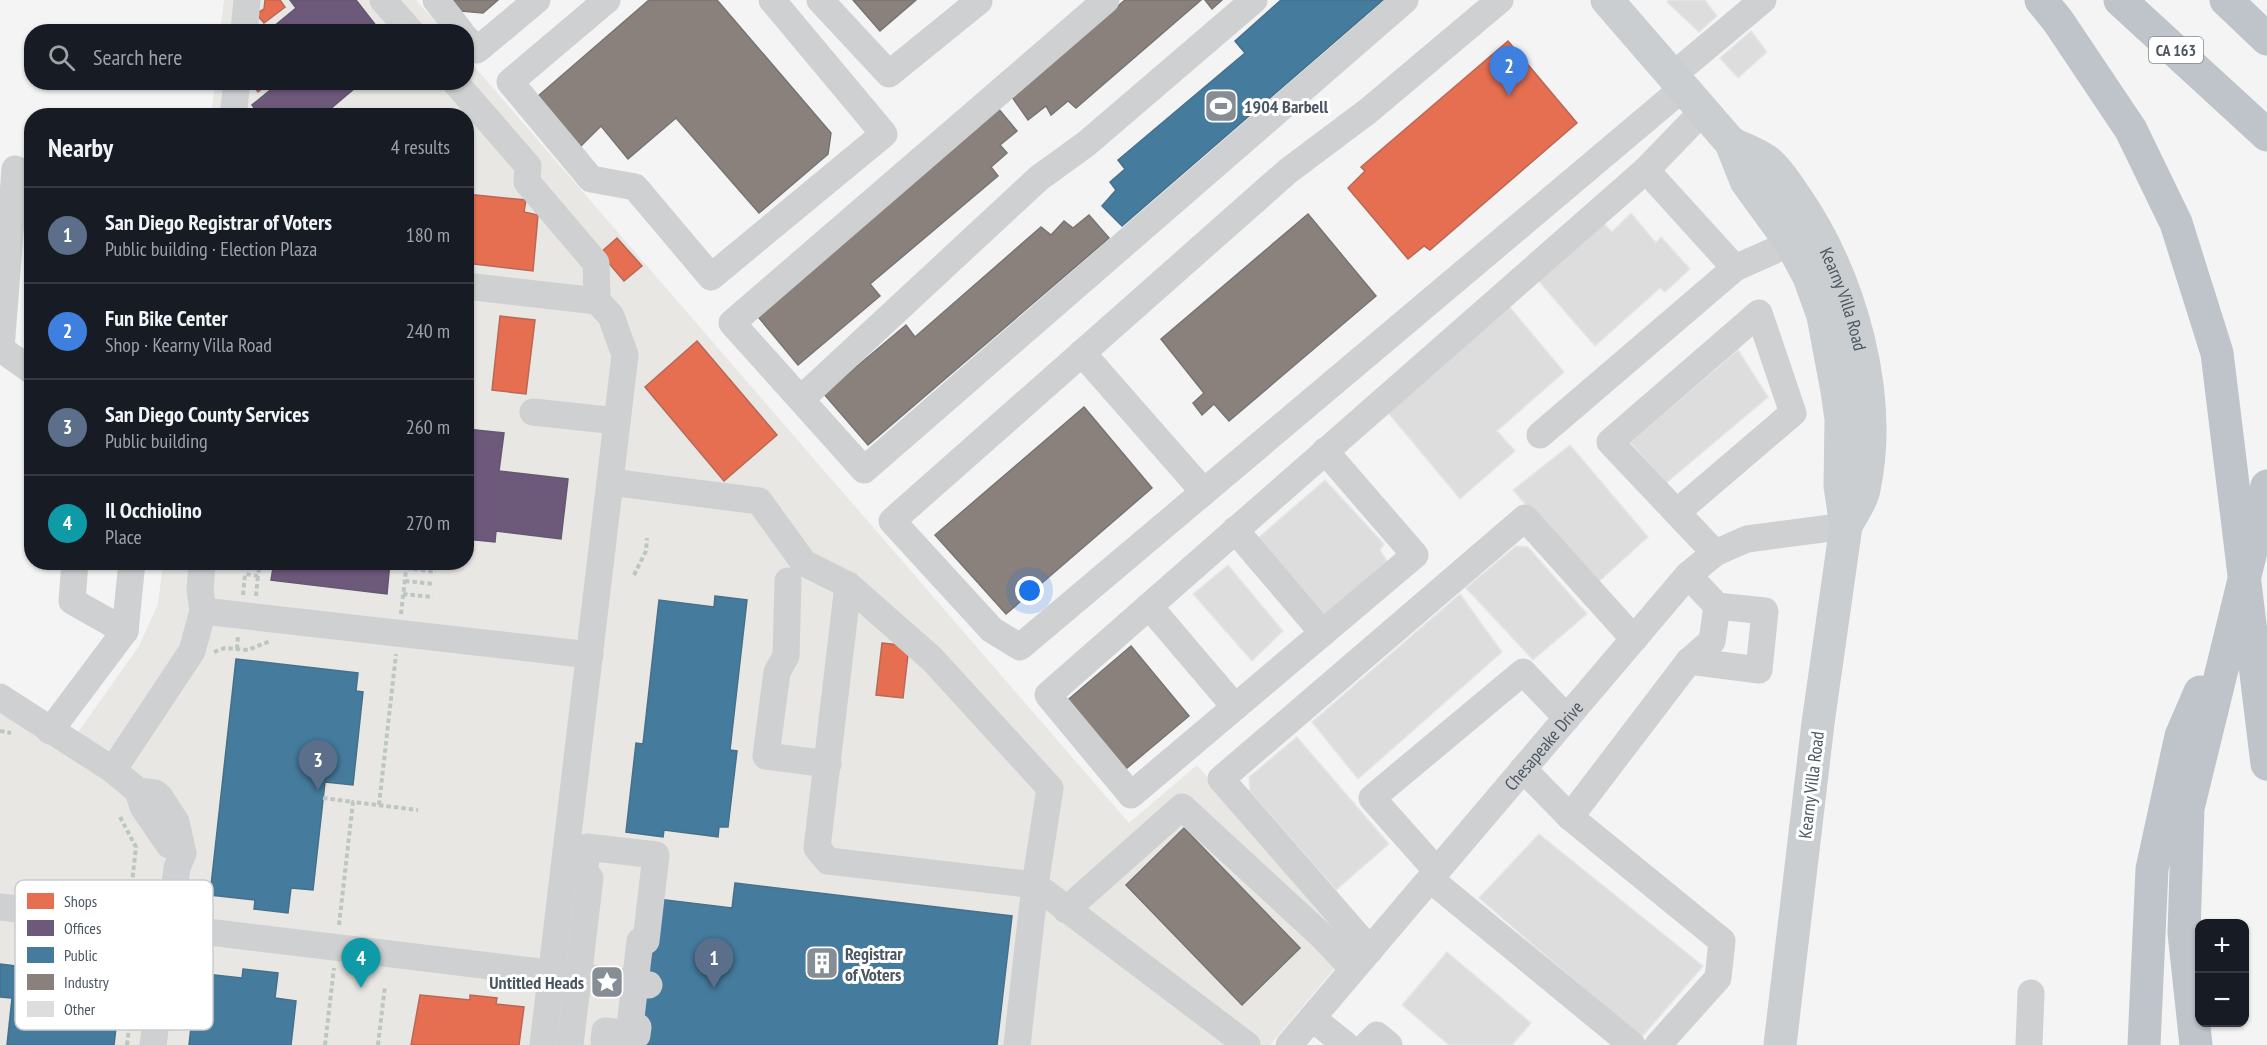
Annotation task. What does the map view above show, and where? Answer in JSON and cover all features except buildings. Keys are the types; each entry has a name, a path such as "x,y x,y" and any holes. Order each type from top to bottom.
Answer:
{"highway":[{"path":"2041,0 2058,21 2131,129 2176,223 2217,353 2266,751"},
{"name":"CA 163","path":"2120,0 2267,135"},
{"path":"2226,0 2267,39"},
{"path":"2196,1045 2184,933 2188,808 2233,616 2267,486"},
{"path":"2144,1045 2152,869 2181,735 2233,616"}],"main road":[{"name":"Kearny Villa Road","path":"1607,0 1731,143 1746,181 1791,243 1809,277 1823,316 1841,419 1840,486 1846,526 1818,723 1780,1045"},
{"name":"Kearny Villa Road","path":"1731,143 1768,161 1820,233 1842,281 1858,335 1869,415 1869,448 1864,491 1846,526"}],"street":[{"path":"245,24 247,0"},
{"path":"383,0 404,24"},
{"path":"436,0 455,24"},
{"path":"474,47 477,50 537,0"},
{"path":"607,0 510,82 591,179 635,187 711,277 884,134 772,0"},
{"path":"820,0 889,74 979,1"},
{"path":"1106,0 732,323 864,470 1405,0"},
{"path":"801,399 1039,178 1086,144 1254,0"},
{"path":"1500,0 1368,111 1288,171 892,521 992,630 1020,646 1686,92 1763,0"},
{"path":"235,108 236,90"},
{"path":"462,90 528,166 527,182 596,263 597,302"},
{"path":"1325,451 1415,555 1131,795 1048,695 1235,530 1325,451 1646,170 1686,92"},
{"path":"1646,170 1735,268"},
{"path":"16,171 2,349 24,365"},
{"path":"1540,435 1735,268 1791,243"},
{"path":"474,287 597,302 611,316 625,355 590,655 565,976 570,1045"},
{"path":"1677,512 1793,413 1759,313 1610,442 1715,553"},
{"path":"1082,353 1204,492"},
{"path":"533,412 617,421"},
{"path":"610,482 759,501 804,563 849,585 932,660 1050,788 1035,885 1017,1045"},
{"path":"1361,960 1221,779 1525,518 1634,639"},
{"name":"Chesapeake Drive","path":"1289,1045 1689,575 1715,553 1747,539 1846,526"},
{"path":"1235,530 1323,633"},
{"path":"74,570 72,601 125,631"},
{"path":"50,731 125,631 131,570"},
{"path":"113,770 192,651 203,611 200,590 201,570"},
{"path":"1689,575 1717,606 1765,611 1759,670 1689,661"},
{"path":"788,581 786,656 777,672 766,756 828,764"},
{"path":"849,585 817,848 828,861 1035,885 1247,1045"},
{"path":"1149,606 1235,707"},
{"path":"1570,817 1689,661 1712,640 1717,606"},
{"path":"203,611 393,648 590,655"},
{"path":"1567,718 1523,672 1372,798 1433,875 1632,1045"},
{"path":"0,697 113,770 138,791 143,807 163,832 177,868 176,880"},
{"path":"1523,770 1570,817 1722,941 1718,978 1659,1045"},
{"path":"1066,910 1182,807 1321,935 1361,960"},
{"path":"543,1045 565,976 590,878 584,877 587,847 656,855 646,941 640,940 642,984 630,1026 638,1028 637,1035 605,1031 604,1040 620,1042 620,1045"},
{"path":"0,907 15,909"},
{"path":"213,933 642,984"},
{"path":"2029,1045 2031,993"},
{"path":"1312,1018 1346,1045"},
{"path":"153,1045 155,1030"},
{"path":"1367,1045 1377,1035 1389,1045"}],"path":[{"path":"634,574 646,551 647,538"},
{"path":"379,805 393,648 406,570"},
{"path":"421,570 436,572"},
{"path":"405,580 435,584"},
{"path":"403,594 434,597"},
{"path":"210,655 217,649 248,650 273,640"},
{"path":"0,731 14,733"},
{"path":"322,798 417,810"},
{"path":"325,1045 353,802"},
{"path":"120,817 136,847 135,880"},
{"path":"378,1045 385,986"},
{"path":"127,1045 128,1030"}],"shaded area":[{"path":"224,0 416,0 438,24 221,24"},
{"path":"474,66 1129,823 1197,765 1352,948 1270,1045 0,1045 0,689 74,738 139,646 158,604 162,570 474,570 474,108 212,108 214,90 474,90"}],"place":[{"name":"Fun Bike Center","path":"1509,96"},
{"name":"1904 Barbell","path":"1221,106"},
{"name":"San Diego County Services","path":"318,790"},
{"name":"Registrar of Voters","path":"822,963"},
{"name":"Untitled Heads","path":"607,982"},
{"name":"Il Occhiolino","path":"361,988"},
{"name":"San Diego Registrar of Voters","path":"714,988"}]}
